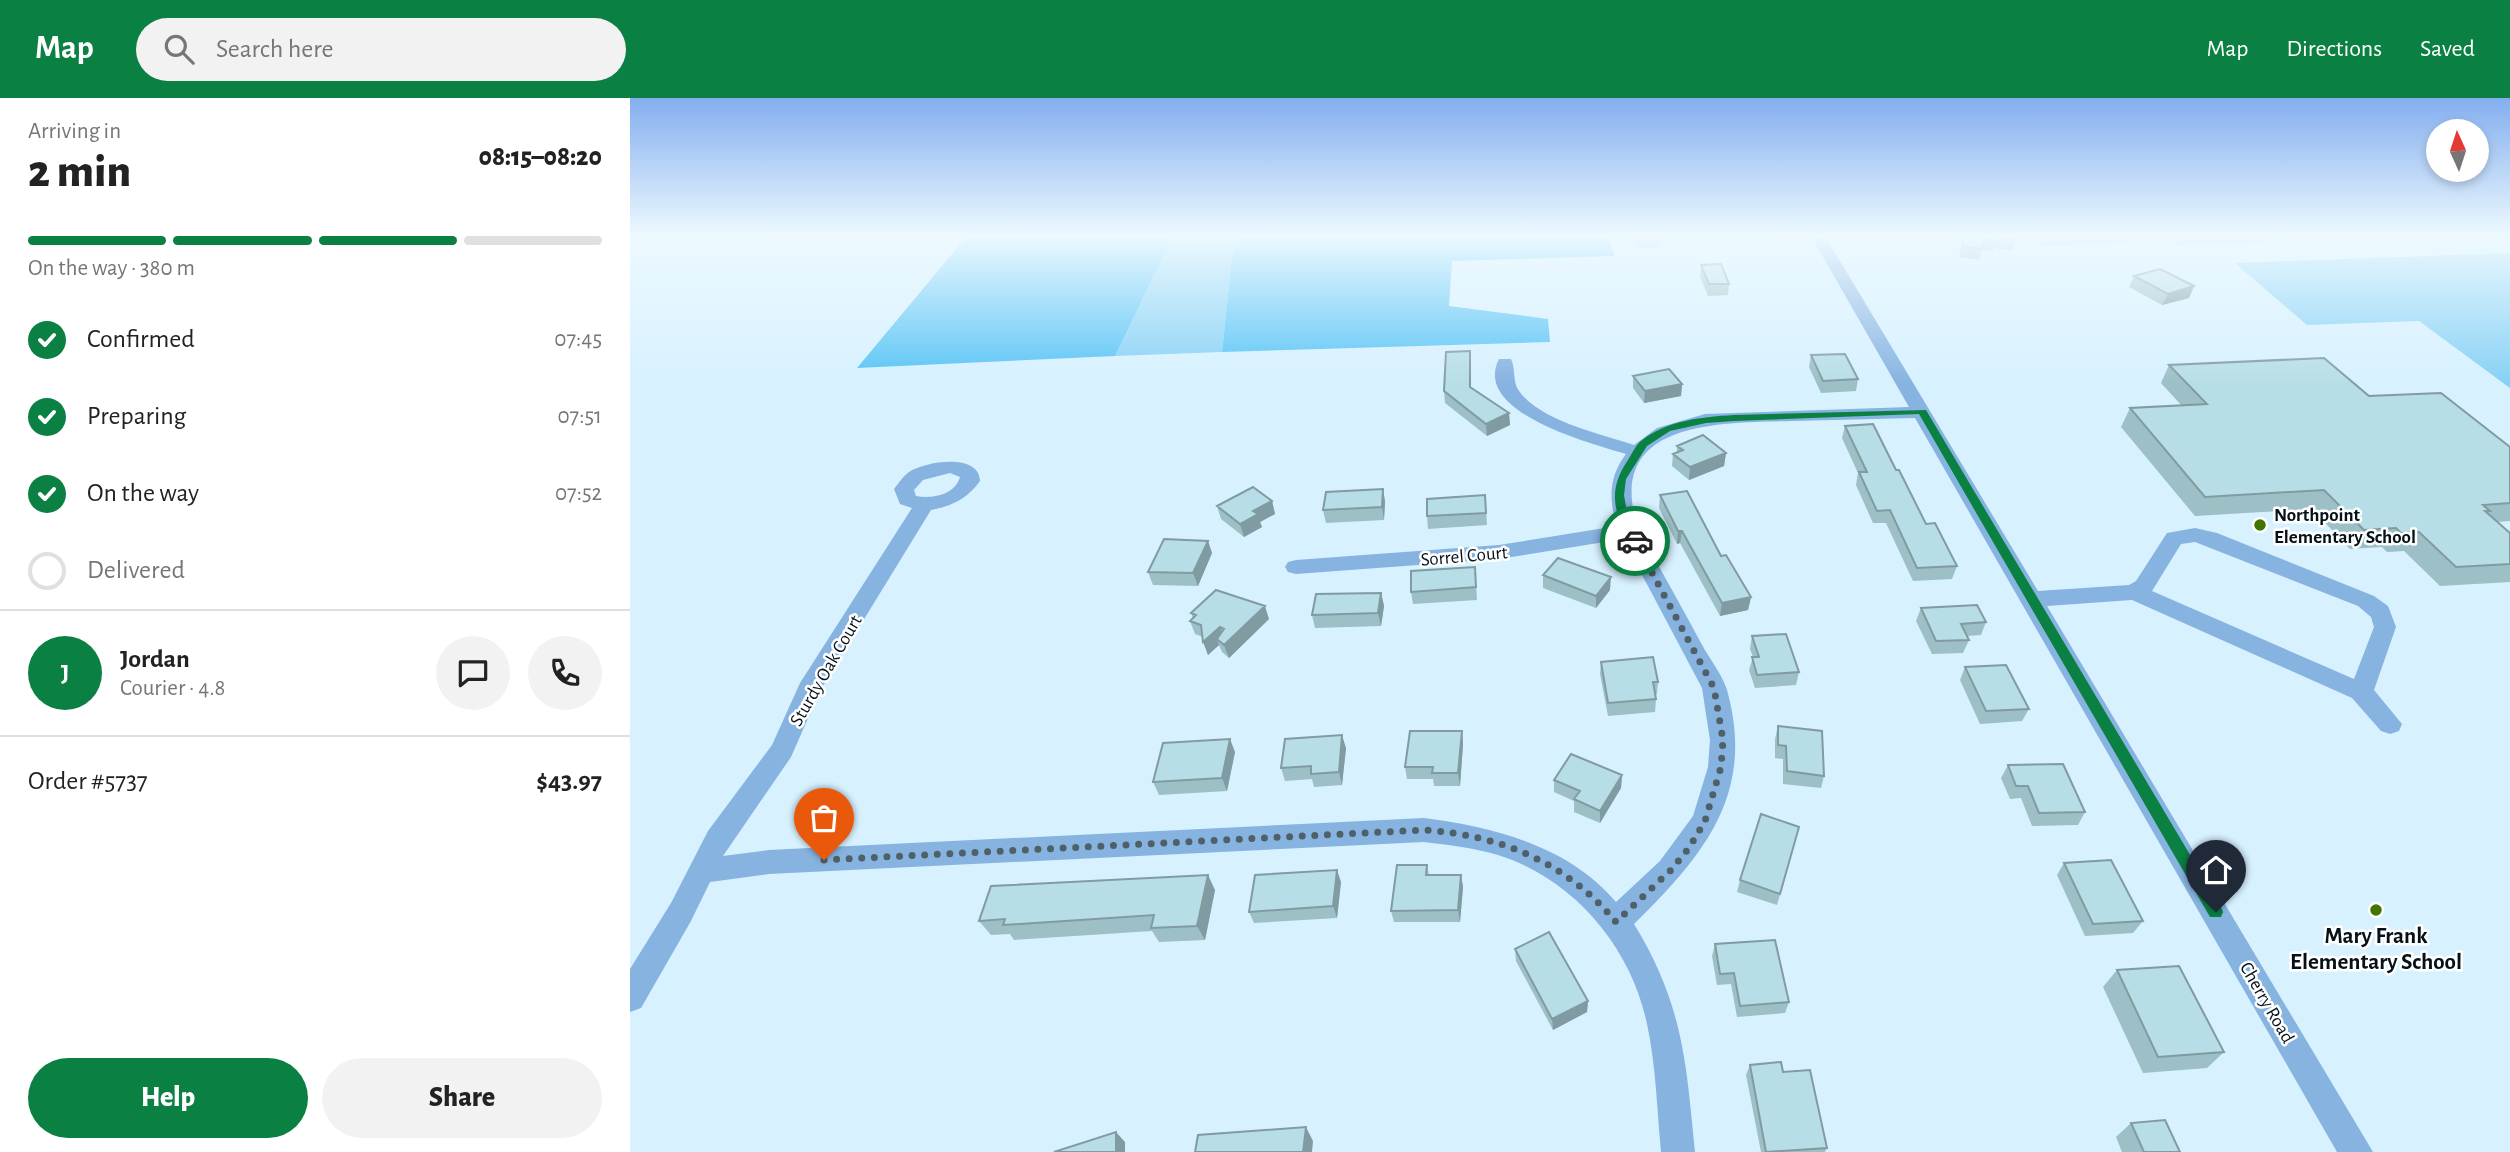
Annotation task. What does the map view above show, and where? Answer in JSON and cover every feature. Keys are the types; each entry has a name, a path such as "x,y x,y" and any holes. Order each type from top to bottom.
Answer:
{"street":[{"name":"Cherry Road","path":"1847,285 2356,1152"},
{"path":"1505,363 1510,391 1526,408 1560,424 1637,452"},
{"path":"1616,922 1671,870 1705,821 1721,767 1723,740 1714,688 1629,531 1619,495 1621,479 1637,452 1643,444 1666,429 1706,420 1922,412"},
{"name":"Sturdy Oak Court","path":"630,997 704,871 718,839 782,750 809,689 924,504"},
{"name":"Sorrel Court","path":"1296,567 1499,552 1629,531"},
{"path":"2032,599 2134,592 2144,586 2174,538 2195,535 2210,538 2367,601 2384,617 2385,627 2361,692"},
{"path":"2134,592 2361,692 2390,724"},
{"path":"704,871 769,863 1433,831 1480,836 1545,861 1586,890 1616,922 1638,956 1659,1005 1664,1029 1678,1152"}],"shaded area":[{"path":"926,285 1149,285 1115,356 857,368"},
{"path":"1149,285 1229,285 1222,352 1115,356"},
{"path":"1229,285 1450,285 1449,306 1548,319 1550,342 1222,352"},
{"path":"2261,285 2510,285 2510,388 2419,321 2307,325"}],"building":[{"path":"2151,285 2194,286 2168,294"},
{"path":"1470,351 1470,387 1509,413 1486,424 1444,391 1446,352"},
{"path":"1845,354 1858,379 1823,381 1811,355"},
{"name":"Northpoint Elementary School","path":"2324,358 2369,396 2441,393 2510,447 2510,503 2483,505 2490,511 2485,511 2510,533 2510,564 2456,567 2419,532 2401,533 2396,528 2364,530 2324,490 2205,497 2130,408 2207,404 2169,365"},
{"path":"1669,369 1682,384 1645,391 1633,376"},
{"path":"1873,424 1926,524 1935,523 1957,566 1917,568 1890,510 1877,511 1859,472 1867,472 1845,426"},
{"path":"1703,435 1726,453 1690,467 1673,454 1683,450 1677,446"},
{"path":"1253,487 1272,501 1253,511 1258,514 1240,524 1217,506"},
{"path":"1383,489 1382,507 1323,510 1326,492"},
{"path":"1687,491 1721,556 1726,555 1751,597 1722,603 1682,531 1678,531 1660,495"},
{"path":"1485,495 1486,513 1427,516 1427,499"},
{"path":"1164,539 1208,541 1193,573 1148,572"},
{"path":"1558,558 1611,577 1596,596 1543,575"},
{"path":"1475,567 1476,587 1411,592 1411,571"},
{"path":"1216,590 1265,606 1224,645 1217,639 1224,629 1220,627 1203,642 1201,625 1190,621 1196,615 1191,613"},
{"path":"1381,593 1378,613 1312,615 1316,594"},
{"path":"1977,605 1986,622 1961,624 1969,640 1936,641 1921,608"},
{"path":"1786,634 1799,672 1757,675 1752,657 1759,657 1752,636"},
{"path":"1653,657 1658,682 1653,682 1656,699 1608,703 1601,662"},
{"path":"2006,665 2029,709 1986,711 1965,667"},
{"path":"1778,726 1822,731 1824,776 1787,771 1786,746 1778,745"},
{"path":"1410,731 1462,731 1458,773 1432,773 1433,767 1405,767"},
{"path":"1342,735 1339,772 1311,774 1311,766 1281,768 1285,739"},
{"path":"1230,739 1222,778 1153,782 1163,743"},
{"path":"1571,754 1622,775 1600,811 1574,799 1580,791 1554,780"},
{"path":"2063,764 2085,812 2039,813 2028,786 2016,786 2008,765"},
{"path":"1761,814 1799,827 1780,894 1740,880"},
{"path":"2111,860 2143,921 2093,924 2064,863"},
{"path":"1397,865 1427,865 1426,875 1461,875 1458,910 1391,911"},
{"path":"1337,870 1333,906 1249,912 1255,875"},
{"path":"1208,875 1197,926 1151,928 1154,915 1003,925 1005,919 979,921 991,886"},
{"path":"1549,932 1588,1001 1552,1019 1515,949"},
{"path":"1775,940 1789,1002 1740,1006 1734,973 1720,974 1715,944"},
{"path":"2179,966 2224,1052 2158,1057 2117,970"},
{"path":"1781,1062 1783,1072 1810,1070 1827,1148 1766,1152 1750,1065"},
{"path":"2165,1120 2180,1152 2144,1152 2131,1123"},
{"path":"1306,1127 1303,1152 1195,1152 1198,1135"},
{"path":"1116,1132 1116,1152 1054,1152"}],"way so far":[{"path":"824,860 1424,830 1452,832 1480,836 1545,861 1586,890 1616,922 1671,870 1689,848 1705,821 1721,767 1723,740 1714,688 1635,541"}],"place":[{"name":"Northpoint Elementary School","path":"2260,525"},
{"name":"Mary Frank Elementary School","path":"2376,910"}],"route":[{"path":"1635,541 1622,512 1619,495 1621,479 1643,444 1666,429 1706,420 1734,418 1922,412 2216,912"}]}
